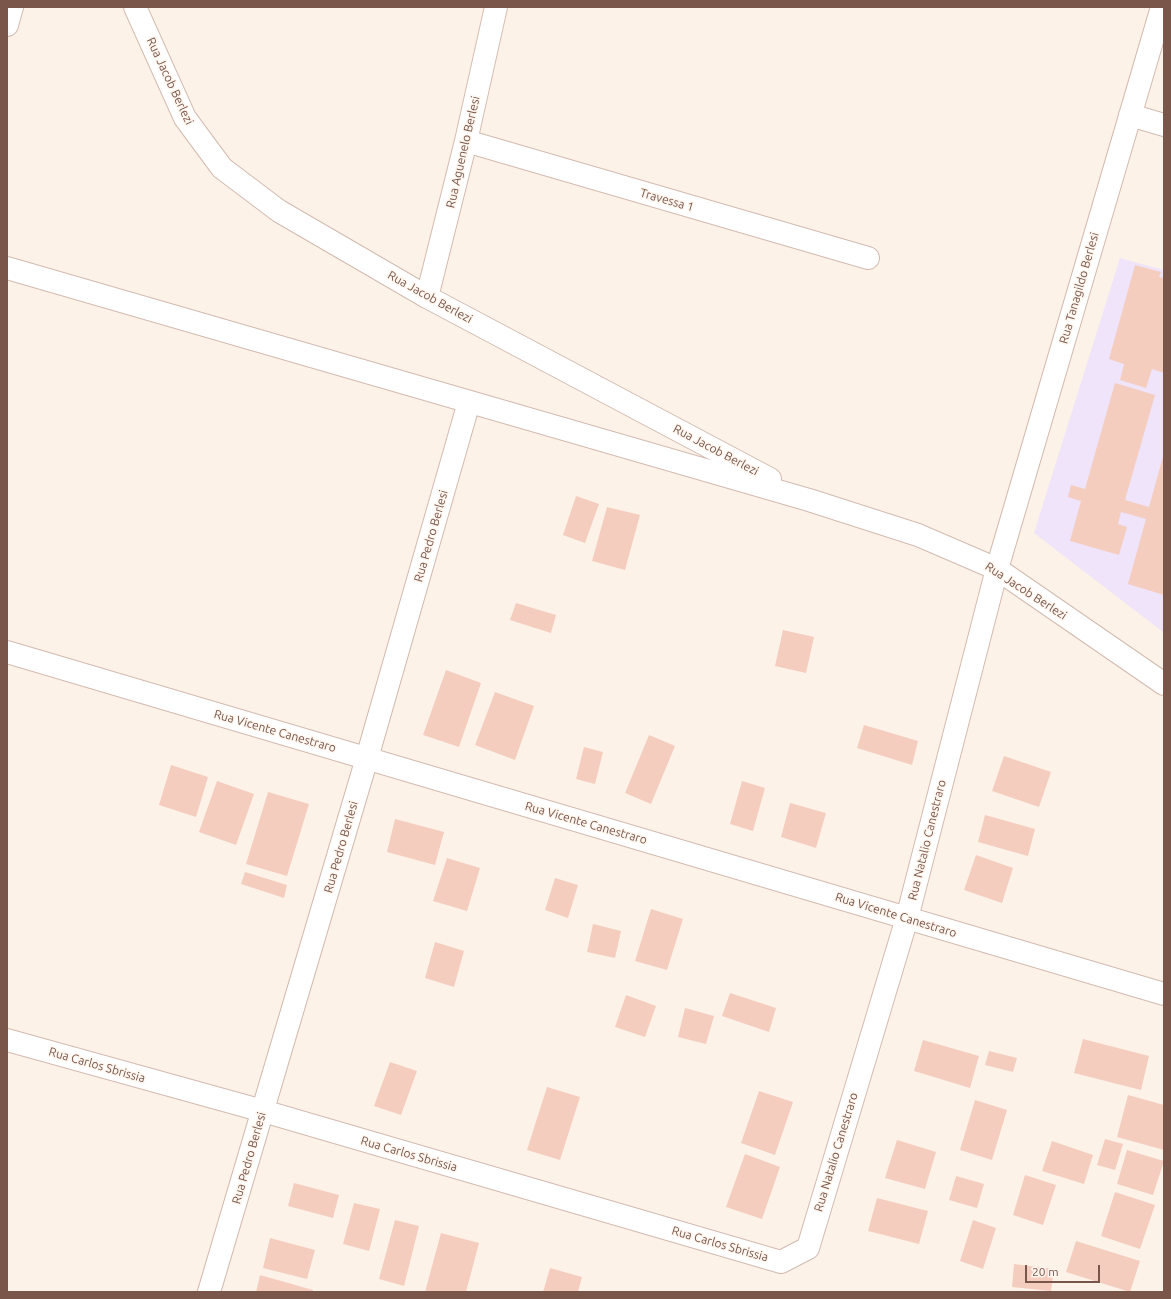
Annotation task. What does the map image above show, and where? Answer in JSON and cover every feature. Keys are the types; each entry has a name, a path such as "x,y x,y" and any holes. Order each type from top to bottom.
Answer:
{"street":[{"path":"7,25 12,7"},
{"name":"Rua Jacob Berlezi","path":"136,7 185,118 222,168 279,211 427,297 808,500"},
{"name":"Rua Aguenelo Berlesi","path":"427,297 466,142 496,7"},
{"name":"Rua Tanagildo Berlesi","path":"997,569 1162,7"},
{"path":"1130,115 1164,125"},
{"name":"Travessa 1","path":"466,142 868,258"},
{"name":"Rua Jacob Berlezi","path":"7,268 808,500 918,535 997,569 1164,684"},
{"name":"Rua Pedro Berlesi","path":"209,1292 367,758 469,402"},
{"name":"Rua Natalio Canestraro","path":"808,1248 907,918 997,569"},
{"name":"Rua Vicente Canestraro","path":"7,652 1164,994"},
{"name":"Rua Carlos Sbrissia","path":"7,1040 263,1111 781,1262 808,1248"}],"shaded area":[{"path":"1120,258 1164,270 1163,632 1034,533"}],"building":[{"path":"1135,265 1161,272 1159,277 1164,278 1164,373 1152,369 1146,388 1120,380 1124,364 1109,359"},
{"path":"1115,383 1155,395 1125,500 1149,507 1164,453 1164,595 1128,584 1146,519 1121,512 1118,524 1127,527 1119,555 1070,541 1081,501 1068,497 1071,485 1085,489"},
{"path":"576,496 599,504 585,543 563,535"},
{"path":"607,507 640,515 625,570 592,561"},
{"path":"516,603 556,615 551,633 510,620"},
{"path":"783,630 814,637 806,673 775,666"},
{"path":"446,670 481,683 459,747 423,735"},
{"path":"495,692 534,706 515,760 475,745"},
{"path":"864,725 918,741 912,765 857,748"},
{"path":"649,735 675,746 651,804 625,793"},
{"path":"584,747 603,752 595,784 576,779"},
{"path":"1004,756 1051,772 1039,807 992,791"},
{"path":"171,765 208,777 196,817 159,805"},
{"path":"217,781 254,794 236,845 199,832"},
{"path":"742,781 765,788 753,831 730,824"},
{"path":"268,792 309,804 287,876 246,864"},
{"path":"790,803 826,813 816,848 781,837"},
{"path":"985,815 1035,829 1028,856 978,842"},
{"path":"395,819 444,832 435,865 387,852"},
{"path":"976,855 1013,868 1002,903 964,890"},
{"path":"447,858 480,868 467,911 433,901"},
{"path":"245,872 287,885 284,898 241,884"},
{"path":"555,878 578,885 568,918 545,910"},
{"path":"651,909 683,919 667,970 635,961"},
{"path":"593,924 621,931 615,958 587,952"},
{"path":"435,942 464,951 454,987 425,978"},
{"path":"730,993 776,1008 769,1032 722,1016"},
{"path":"626,995 656,1006 645,1037 615,1027"},
{"path":"685,1008 714,1016 706,1044 678,1037"},
{"path":"1083,1039 1149,1056 1141,1090 1074,1073"},
{"path":"923,1040 979,1056 970,1088 914,1071"},
{"path":"989,1051 1017,1058 1013,1072 985,1065"},
{"path":"390,1062 417,1071 401,1115 374,1106"},
{"path":"547,1087 580,1097 560,1160 527,1150"},
{"path":"759,1091 793,1102 775,1155 741,1143"},
{"path":"1128,1095 1164,1105 1164,1150 1117,1137"},
{"path":"975,1100 1007,1110 992,1160 960,1150"},
{"path":"1105,1139 1123,1144 1115,1170 1097,1165"},
{"path":"897,1140 936,1152 925,1189 885,1178"},
{"path":"1052,1141 1093,1155 1084,1184 1042,1171"},
{"path":"1127,1150 1164,1161 1153,1195 1117,1184"},
{"path":"745,1154 780,1167 762,1219 726,1207"},
{"path":"1025,1175 1056,1185 1043,1225 1013,1215"},
{"path":"956,1176 984,1184 977,1208 949,1200"},
{"path":"294,1183 339,1195 333,1218 288,1206"},
{"path":"1115,1192 1155,1205 1140,1249 1101,1236"},
{"path":"877,1198 928,1211 919,1244 868,1231"},
{"path":"354,1203 380,1209 369,1251 343,1244"},
{"path":"395,1220 419,1226 404,1286 379,1279"},
{"path":"973,1220 996,1228 983,1269 960,1261"},
{"path":"441,1233 479,1243 466,1292 425,1292"},
{"path":"270,1238 315,1250 307,1279 263,1268"},
{"path":"1076,1241 1140,1261 1130,1292 1066,1272"},
{"path":"1014,1264 1054,1269 1051,1291 1012,1287"},
{"path":"550,1268 582,1277 578,1292 543,1292"},
{"path":"260,1275 313,1290 313,1292 256,1292"}]}
